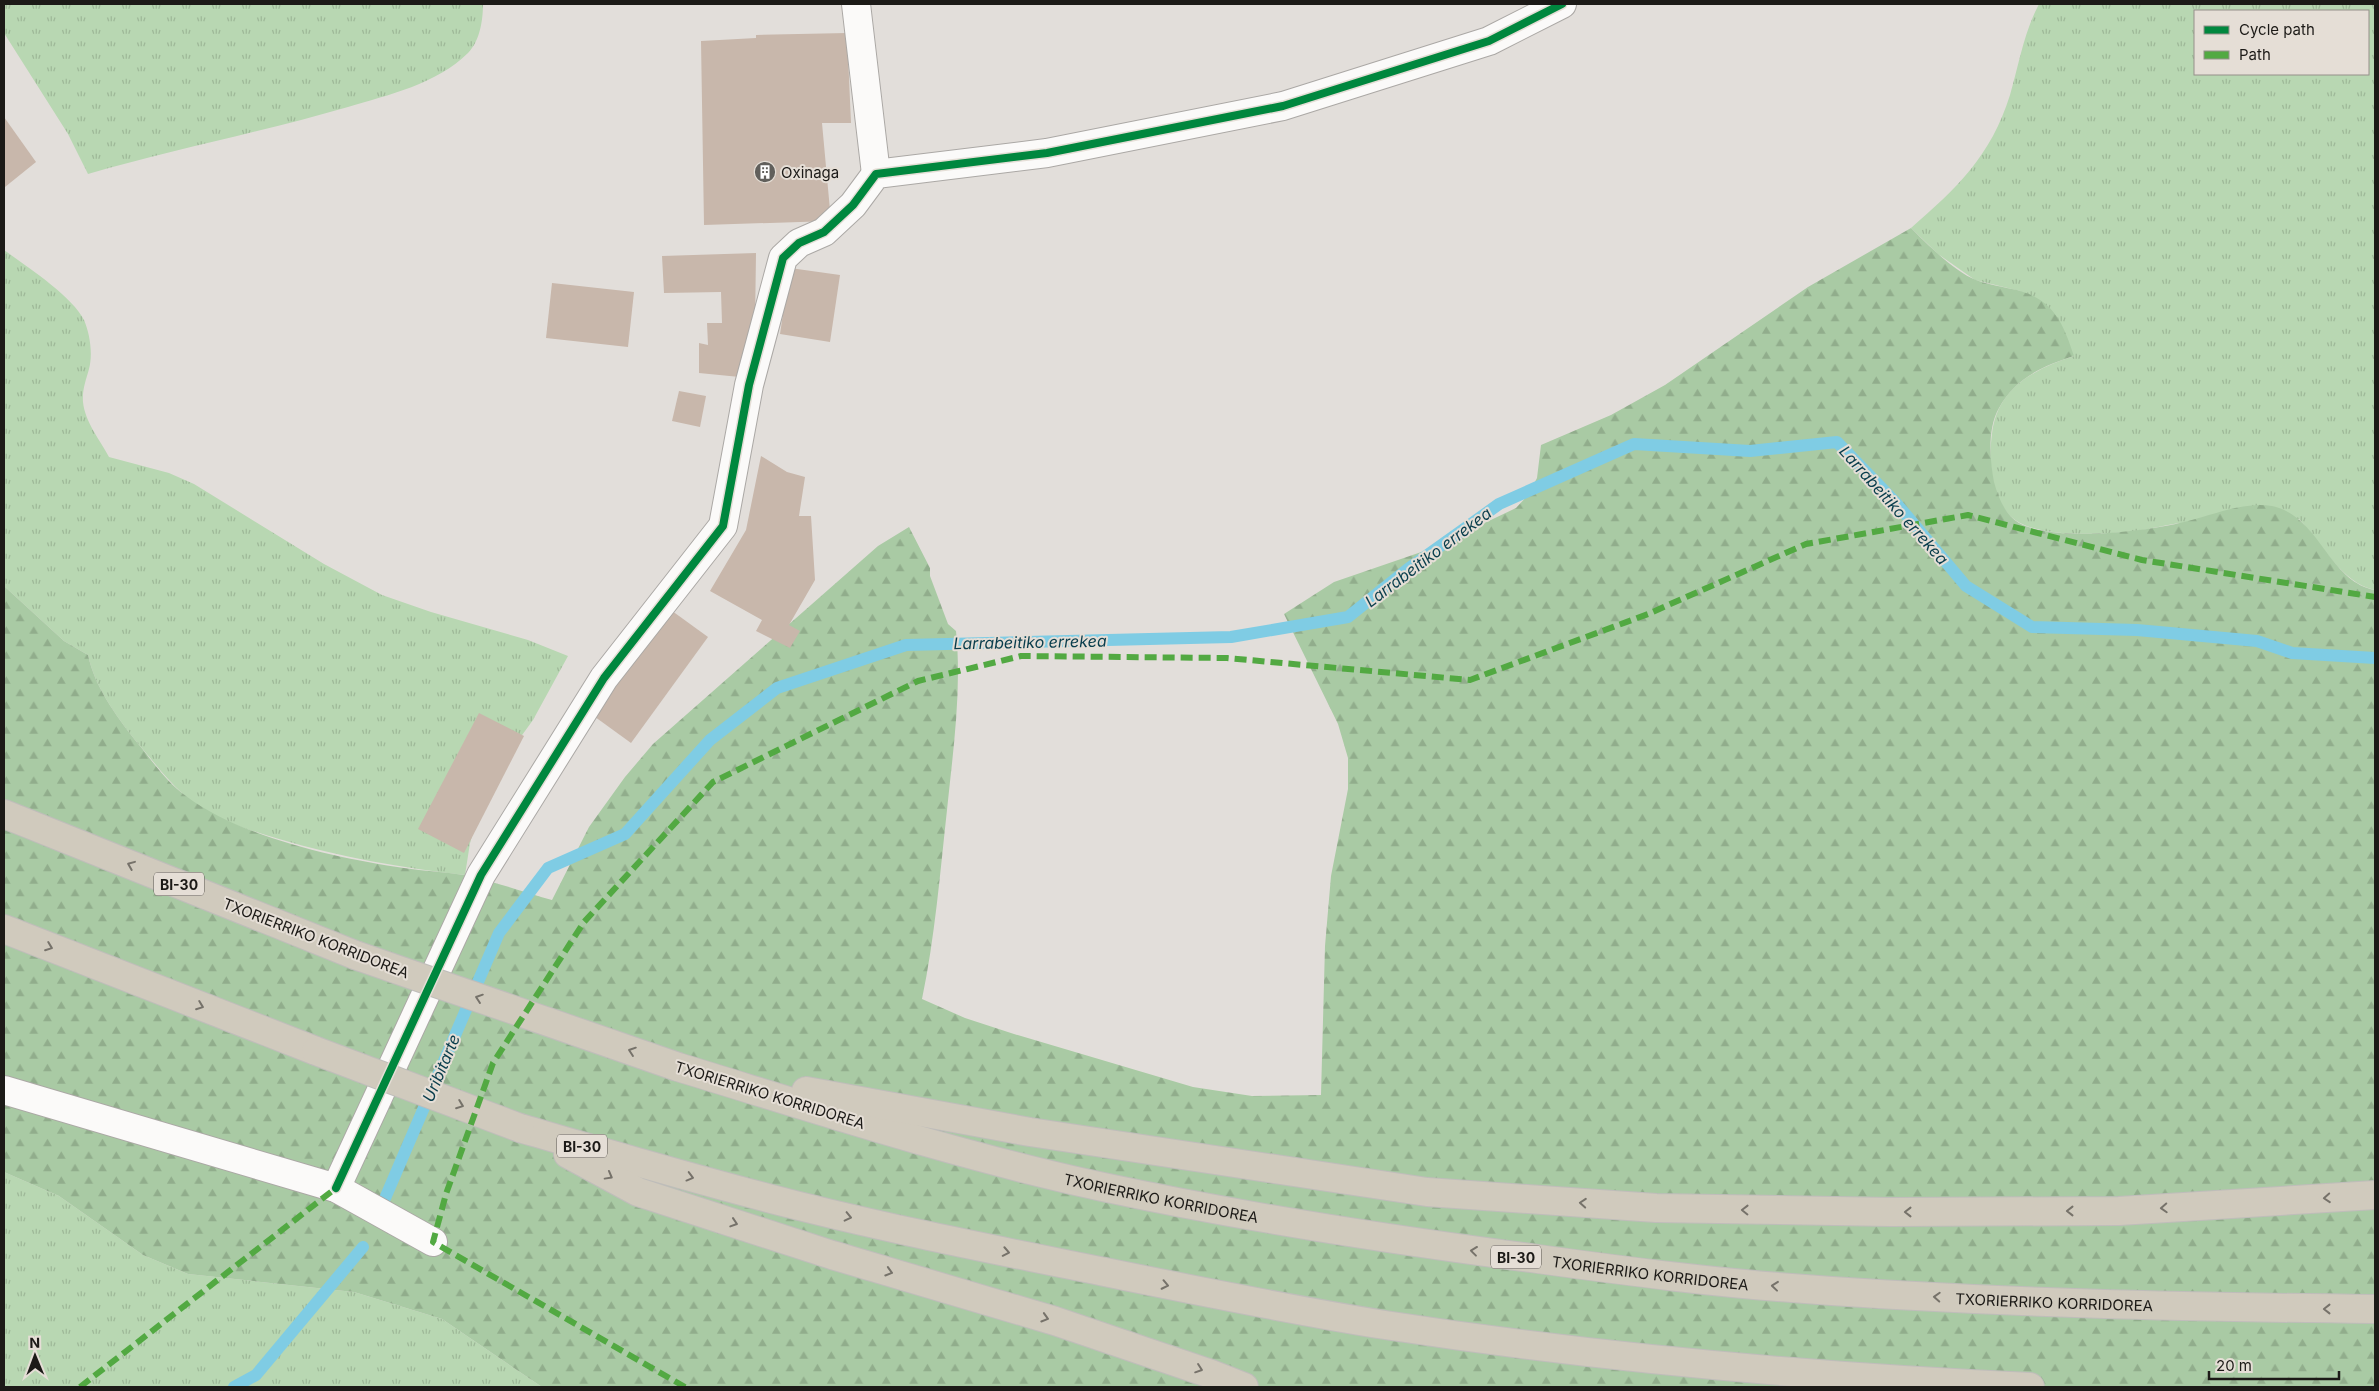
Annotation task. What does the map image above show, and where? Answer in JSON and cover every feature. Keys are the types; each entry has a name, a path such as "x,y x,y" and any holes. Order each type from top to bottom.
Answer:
{"highway":[{"name":"TXORIERRIKO KORRIDOREA","path":"4,814 355,955 678,1067 931,1145 1098,1186 1205,1208 1404,1242 1599,1267 1800,1289 2022,1302 2193,1308 2375,1309"},
{"name":"BI-30","path":"4,929 316,1051 520,1128 798,1206 990,1249 1186,1289 1385,1324 1584,1351 1739,1368 1885,1380 2030,1387"},
{"path":"678,1067 1030,1132 1427,1192 1656,1208 1891,1212 2119,1211 2375,1195"},
{"path":"520,1128 638,1192 832,1255 1055,1321 1244,1387"}],"street":[{"path":"336,1188 481,875 604,678 723,526 749,385 783,258 799,243 824,232 853,205 876,174 856,4"},
{"path":"876,174 1047,153 1283,106 1489,41 1562,4"},
{"path":"4,1090 336,1188 433,1242"}],"green space":[{"path":"4,4 483,4 480,30 472,48 456,64 427,81 395,93 316,116 88,174 68,134 4,33"},
{"path":"2039,4 2375,4 2375,590 2363,586 2342,571 2299,519 2211,520 2137,531 2077,534 2032,528 2010,516 2003,507 1997,496 1991,471 1992,434 1995,418 2001,404 2020,383 2032,374 2074,356 2020,291 1975,280 1938,254 1911,228 1958,184 1971,169 1993,136 2010,95 2026,37"},
{"path":"1911,228 1959,271 1976,280 2030,294 2040,300 2055,314 2070,344 2074,356 2051,364 2031,374 2013,389 1995,416 1990,445 1994,482 2003,505 2014,520 2035,529 2054,532 2076,534 2124,532 2167,526 2239,507 2272,506 2288,512 2302,522 2346,574 2359,584 2375,590 2375,1387 542,1387 442,1319 354,1292 188,1274 143,1255 59,1196 4,1172 4,586 64,641 88,655 95,678 101,689 113,710 135,740 172,784 186,796 208,810 260,834 320,852 378,864 464,875 552,900 589,827 625,777 653,744 878,546 909,527 930,568 930,576 948,624 956,631 958,653 956,720 952,765 934,929 922,999 965,1018 1014,1034 1193,1087 1252,1096 1321,1095 1325,946 1331,876 1348,789 1348,758 1338,724 1284,614 1334,582 1430,549 1516,508 1528,495 1537,478 1541,445 1611,415 1665,385 1808,287"},
{"path":"4,250 70,301 84,320 91,351 83,393 84,409 90,424 109,457 169,473 194,484 324,564 382,595 431,612 528,640 568,656 533,720 499,767 483,798 470,843 465,875 418,869 325,851 253,831 228,822 204,810 170,781 135,740 113,710 101,689 95,678 88,655 64,641 4,586"},
{"path":"4,1172 59,1196 143,1255 188,1274 354,1292 442,1319 542,1387 4,1387"}],"building":[{"name":"Oxinaga","path":"847,33 851,123 822,123 831,221 704,225 701,41 756,38 756,35"},
{"path":"4,117 36,162 5,187 4,185"},
{"path":"756,253 755,324 750,378 699,373 699,343 708,345 707,323 722,323 721,292 664,293 662,256"},
{"path":"790,268 840,275 830,342 780,334"},
{"path":"552,283 634,292 628,347 546,338"},
{"path":"679,391 706,396 700,427 672,421"},
{"path":"761,456 787,472 805,477 799,516 811,516 815,580 789,625 800,631 790,648 756,631 762,620 710,591 746,530"},
{"path":"668,608 708,637 631,743 591,714"},
{"path":"479,713 524,736 464,853 418,829"}],"waterway":[{"name":"Larrabeitiko errekea","path":"383,1203 499,933 548,868 625,834 710,740 777,688 906,645 1231,637 1348,617 1408,569 1499,504 1634,444 1750,451 1837,442 1896,503 1966,586 2032,627 2137,630 2257,641 2292,653 2375,658"},
{"name":"Uribitarte","path":"234,1387 256,1375 363,1247"}],"marked path":[{"path":"685,1387 433,1242 446,1194 493,1063 584,922 713,782 918,681 1021,656 1227,658 1470,680 1648,614 1806,544 1968,515 2142,560 2375,597"},
{"path":"80,1387 336,1188"}],"cycle path":[{"path":"336,1188 481,875 604,678 723,526 749,385 783,258 799,243 824,232 853,205 876,174 1047,153 1283,106 1489,41 1562,4"}],"place":[{"name":"Oxinaga","path":"765,172"}]}
